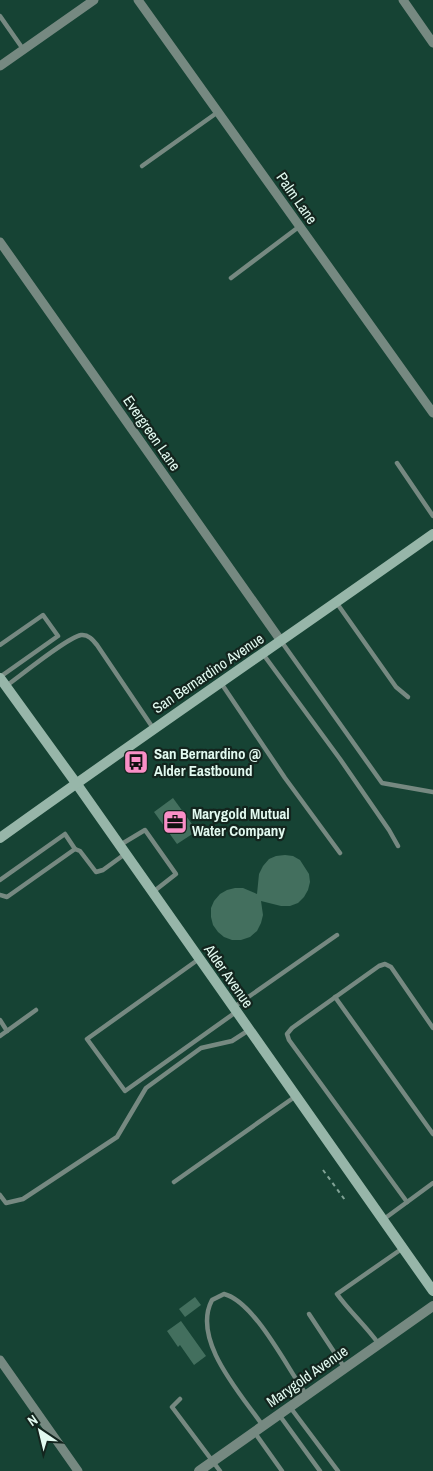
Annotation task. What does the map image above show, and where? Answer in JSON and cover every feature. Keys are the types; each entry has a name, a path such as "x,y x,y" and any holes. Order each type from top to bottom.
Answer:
{"main road":[{"name":"San Bernardino Avenue","path":"1,835 433,534"},
{"name":"Alder Avenue","path":"2,680 433,1291"}],"street":[{"path":"0,66 94,0"},
{"name":"Palm Lane","path":"138,0 433,413"},
{"path":"402,0 433,43"},
{"name":"Evergreen Lane","path":"0,242 282,641"},
{"name":"Marygold Avenue","path":"199,1471 433,1306"},
{"path":"0,1360 78,1471"}],"lane":[{"path":"0,16 24,50"},
{"path":"142,166 219,111"},
{"path":"230,278 300,226"},
{"path":"397,464 433,516"},
{"path":"336,602 396,687 408,696"},
{"path":"0,645 42,615 58,636 2,680"},
{"path":"2,680 69,640 81,635 89,637 97,645 153,728"},
{"path":"282,641 382,783 433,792"},
{"path":"262,654 345,767 398,846"},
{"path":"221,683 285,778 340,853"},
{"path":"0,880 65,834 96,872 104,870 122,850 145,830 176,874 152,892"},
{"path":"0,895 7,897 75,848"},
{"path":"199,959 87,1039 125,1091 337,935"},
{"path":"407,1202 289,1040 287,1034 292,1028 379,966 385,964 391,967 433,1028"},
{"path":"335,998 433,1134"},
{"path":"0,1036 36,1010"},
{"path":"0,1020 7,1031"},
{"path":"0,1195 6,1203 23,1199 112,1141 117,1137 146,1088 201,1048 232,1041 249,1030"},
{"path":"174,1182 296,1096"},
{"path":"383,1220 433,1183"},
{"path":"379,1345 370,1331 337,1294 403,1248"},
{"path":"282,1471 211,1346 206,1317 212,1300 224,1294 237,1299 270,1338 307,1395"},
{"path":"308,1314 345,1368"},
{"path":"180,1399 172,1407 220,1471"},
{"path":"290,1407 338,1471"},
{"path":"279,1414 320,1471"}],"path":[{"path":"323,1170 345,1200"}],"building":[{"name":"Marygold Mutual Water Company","path":"173,798 197,831 177,844 154,812"},
{"path":"285,855 293,856 300,860 309,874 310,882 304,897 298,903 290,906 281,906 261,901 263,915 257,931 250,937 241,940 232,940 224,937 213,925 211,908 214,901 220,894 235,888 243,888 257,894 259,874 263,866 269,859"},
{"path":"195,1297 201,1305 185,1317 179,1309"},
{"path":"181,1321 206,1356 194,1365 167,1331"}],"place":[{"name":"San Bernardino @ Alder Eastbound","path":"136,762"},
{"name":"Marygold Mutual Water Company","path":"175,822"}]}
